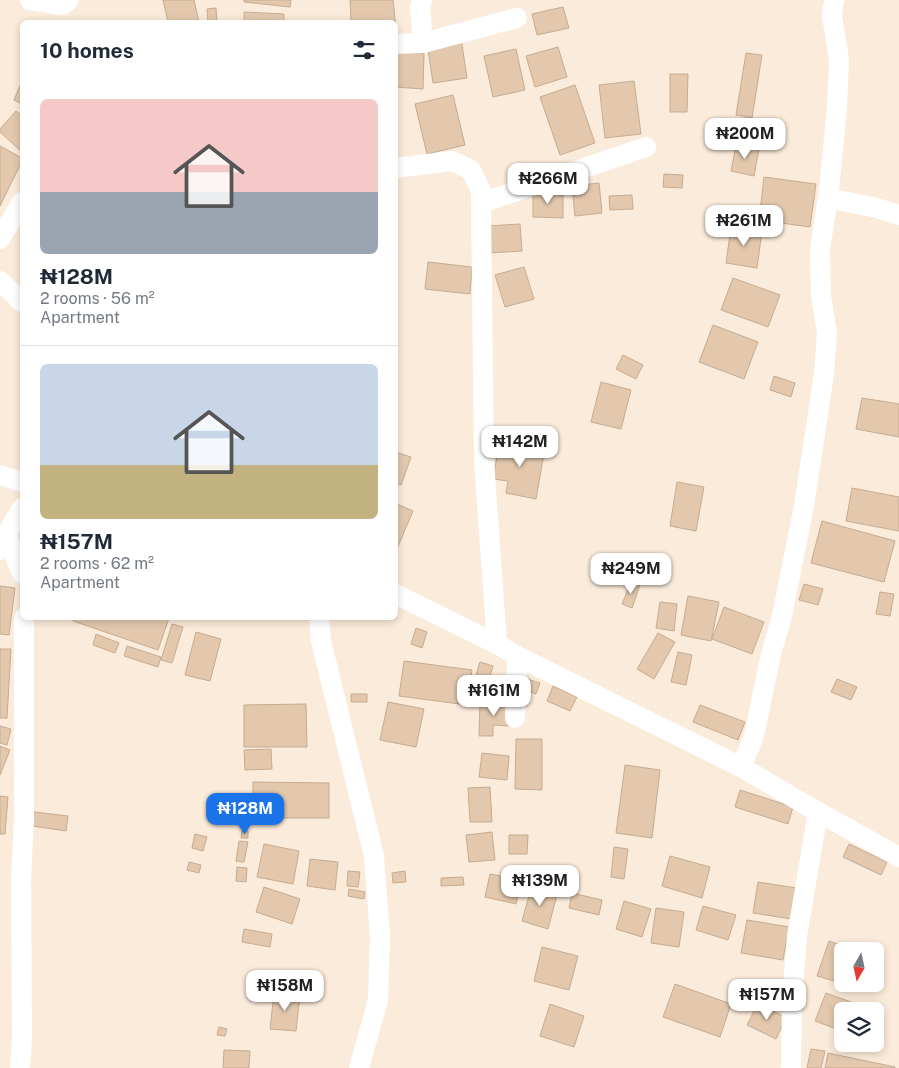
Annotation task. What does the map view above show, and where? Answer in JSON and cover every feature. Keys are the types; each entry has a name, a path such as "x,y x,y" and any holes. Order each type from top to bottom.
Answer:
{"street":[{"path":"30,0 62,4 69,0"},
{"path":"422,0 420,7 423,42"},
{"path":"741,767 754,736 771,654 782,616 804,506 822,384 827,333 821,296 820,250 828,198 837,108 839,59 832,16 834,0"},
{"path":"398,44 423,42 516,18"},
{"path":"481,203 646,147"},
{"path":"398,168 452,161 471,170 481,191 484,460 497,644"},
{"path":"828,198 878,208 899,215"},
{"path":"0,239 20,205"},
{"path":"0,281 20,300"},
{"path":"0,475 20,481"},
{"path":"20,512 3,543 20,570"},
{"path":"398,595 741,767 899,857"},
{"path":"20,1068 22,1038 21,878 24,819 24,620"},
{"path":"319,620 321,641 374,856 380,937 378,1000 359,1068"},
{"path":"515,718 517,656"},
{"path":"791,1068 792,998 798,936 818,812"}],"building":[{"path":"163,0 194,0 199,20 168,20"},
{"path":"244,0 291,0 290,7 244,2"},
{"path":"350,0 393,0 395,20 351,20"},
{"path":"563,7 569,28 537,35 532,14"},
{"path":"216,8 217,20 208,20 207,9"},
{"path":"244,12 284,14 284,20 244,20"},
{"path":"461,38 467,78 433,83 427,43"},
{"path":"558,47 567,77 535,87 526,56"},
{"path":"516,49 525,90 493,97 484,56"},
{"path":"398,52 424,53 423,89 398,87"},
{"path":"746,53 762,55 752,118 736,115"},
{"path":"670,74 688,74 687,112 670,112"},
{"path":"634,81 641,134 605,138 599,85"},
{"path":"575,85 595,143 560,155 540,97"},
{"path":"20,86 20,103 14,100"},
{"path":"453,95 465,145 427,154 415,104"},
{"path":"16,111 20,114 20,150 0,132 0,129"},
{"path":"735,120 747,120 747,139 736,139"},
{"path":"736,145 759,149 754,176 731,171"},
{"path":"0,146 20,157 20,165 0,206"},
{"path":"664,174 683,175 682,188 663,187"},
{"path":"764,177 816,184 810,227 759,220"},
{"path":"599,183 602,213 575,216 572,186"},
{"path":"533,192 563,192 563,218 533,217"},
{"path":"632,195 633,209 610,210 609,196"},
{"path":"520,224 522,251 488,253 487,226"},
{"path":"731,227 762,231 757,268 726,263"},
{"path":"428,262 472,267 470,294 425,289"},
{"path":"524,267 534,299 505,307 495,275"},
{"path":"733,278 780,295 768,327 721,310"},
{"path":"713,325 758,342 744,379 699,362"},
{"path":"623,355 643,365 636,379 616,369"},
{"path":"774,376 795,383 791,397 770,390"},
{"path":"601,382 631,390 621,429 591,422"},
{"path":"862,398 899,404 899,437 856,429"},
{"path":"500,440 545,448 536,499 506,493 508,481 493,479"},
{"path":"398,453 411,457 401,485 398,484"},
{"path":"677,482 704,487 696,531 670,526"},
{"path":"852,488 899,497 899,531 846,521"},
{"path":"398,504 413,511 398,546"},
{"path":"822,521 895,541 884,582 811,563"},
{"path":"631,582 640,585 632,608 622,604"},
{"path":"804,584 823,589 818,605 799,600"},
{"path":"0,586 15,588 9,635 0,634"},
{"path":"880,592 894,594 890,616 876,614"},
{"path":"688,596 719,602 711,641 681,635"},
{"path":"660,602 677,604 674,631 656,628"},
{"path":"724,607 764,622 752,654 712,639"},
{"path":"73,620 168,620 158,650"},
{"path":"172,624 183,627 172,663 161,660"},
{"path":"416,628 427,632 422,648 411,644"},
{"path":"196,632 221,639 210,681 185,675"},
{"path":"658,633 675,642 654,679 637,669"},
{"path":"96,634 119,643 115,653 93,645"},
{"path":"127,646 161,657 158,667 124,656"},
{"path":"0,649 11,649 7,718 0,718"},
{"path":"678,652 692,655 686,685 671,682"},
{"path":"404,661 472,670 467,705 399,696"},
{"path":"480,662 493,666 489,679 476,675"},
{"path":"527,679 540,683 536,694 523,689"},
{"path":"837,679 857,687 851,700 831,692"},
{"path":"553,686 577,697 570,711 547,701"},
{"path":"351,694 367,694 367,702 351,702"},
{"path":"388,702 424,709 416,747 380,740"},
{"path":"480,702 512,704 511,726 493,725 493,736 479,736"},
{"path":"306,704 307,747 244,747 244,705"},
{"path":"700,705 745,722 738,740 693,722"},
{"path":"0,726 11,729 7,745 0,743"},
{"path":"516,739 542,739 542,790 515,789"},
{"path":"0,746 10,750 0,775"},
{"path":"271,749 272,769 245,770 244,750"},
{"path":"482,753 509,756 507,780 479,777"},
{"path":"625,765 660,770 652,838 616,833"},
{"path":"253,782 329,783 329,818 253,818"},
{"path":"490,787 492,822 470,822 468,788"},
{"path":"740,790 793,807 788,824 735,807"},
{"path":"248,794 249,822 239,822 239,795"},
{"path":"0,796 8,797 5,834 0,834"},
{"path":"34,812 68,816 66,831 32,826"},
{"path":"242,831 248,831 248,838 241,838"},
{"path":"492,832 495,860 469,862 466,835"},
{"path":"195,834 207,837 203,851 192,848"},
{"path":"509,835 528,835 527,854 509,854"},
{"path":"239,841 248,842 244,862 236,861"},
{"path":"264,844 299,851 293,884 257,877"},
{"path":"849,844 887,862 881,875 843,857"},
{"path":"614,847 628,849 624,879 611,877"},
{"path":"670,856 710,867 702,898 662,886"},
{"path":"310,859 338,862 335,890 307,886"},
{"path":"189,862 201,865 199,873 187,870"},
{"path":"237,867 247,868 246,882 236,881"},
{"path":"348,871 360,872 358,887 347,886"},
{"path":"405,871 406,882 393,883 392,873"},
{"path":"490,874 521,880 516,904 485,897"},
{"path":"463,877 464,885 441,886 441,878"},
{"path":"758,882 803,889 798,920 753,913"},
{"path":"532,885 558,891 548,929 522,921"},
{"path":"264,887 300,899 292,924 256,912"},
{"path":"349,889 365,892 364,899 348,896"},
{"path":"572,893 602,900 599,915 569,908"},
{"path":"624,901 651,909 642,937 616,929"},
{"path":"703,906 736,915 728,940 696,930"},
{"path":"656,908 684,912 679,947 651,943"},
{"path":"747,920 789,927 783,960 741,953"},
{"path":"244,929 272,934 270,947 242,942"},
{"path":"829,941 834,943 834,981 817,976"},
{"path":"542,947 578,956 569,990 534,981"},
{"path":"675,984 731,1004 720,1037 663,1017"},
{"path":"274,993 300,996 296,1031 270,1029"},
{"path":"826,993 851,1002 834,1002 834,1028 815,1021"},
{"path":"758,1003 786,1018 776,1039 747,1025"},
{"path":"550,1004 584,1016 574,1047 540,1036"},
{"path":"219,1027 227,1029 225,1036 217,1035"},
{"path":"811,1049 825,1051 821,1068 807,1068"},
{"path":"224,1050 250,1051 249,1068 223,1068"},
{"path":"828,1053 895,1067 895,1068 825,1068"}]}
